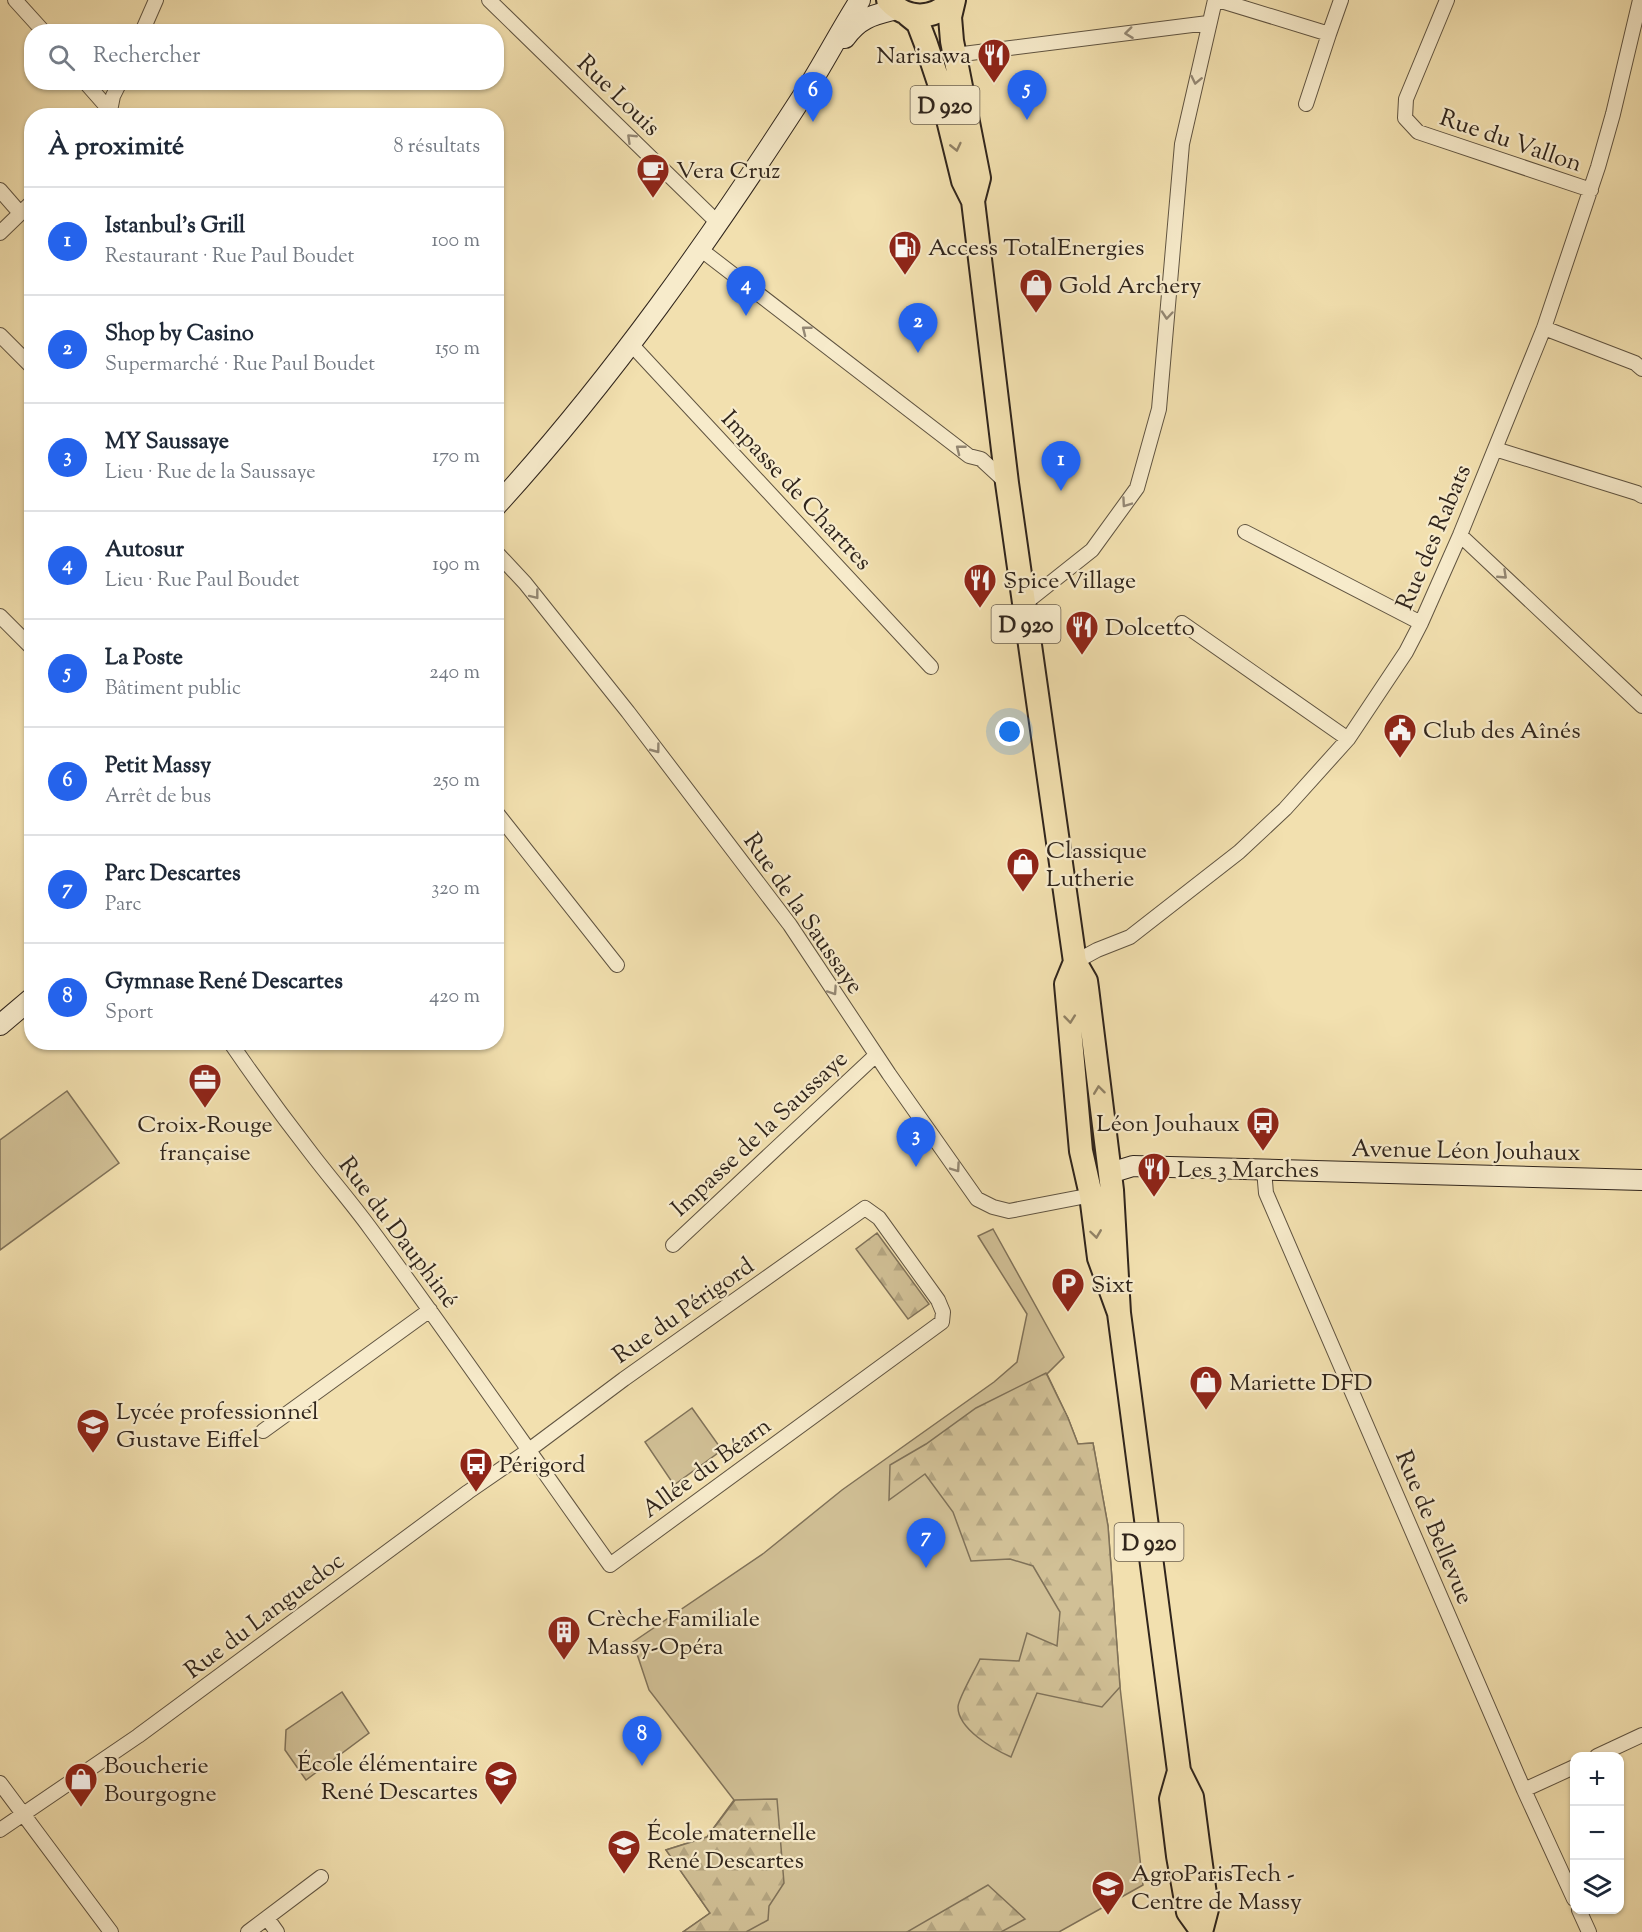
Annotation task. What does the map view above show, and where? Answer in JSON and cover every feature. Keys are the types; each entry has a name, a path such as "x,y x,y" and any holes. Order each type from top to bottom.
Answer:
{"main road":[{"path":"898,8 919,16 931,15 953,0"},
{"name":"D 920","path":"953,0 950,17 952,41 979,178 973,201"},
{"name":"D 920","path":"898,8 918,23 941,92 963,181 973,201 1023,604 1075,962 1086,981 1100,1184"},
{"name":"D 920","path":"1075,962 1066,984 1076,1079 1092,1153 1098,1169 1119,1313 1179,1771 1171,1799 1178,1856 1188,1911 1201,1931"}],"street":[{"path":"15,0 37,24"},
{"path":"146,24 156,0"},
{"path":"814,78 830,47 860,0"},
{"path":"1023,604 1092,550 1137,488 1160,409 1182,144 1208,23 1216,0 1329,34"},
{"path":"1306,104 1341,0"},
{"name":"Rue du Vallon","path":"1447,0 1406,99 1405,118 1418,132 1591,190"},
{"name":"Rue des Rabats","path":"1075,962 1097,950 1130,937 1239,852 1285,809 1348,739 1406,652 1460,535 1544,328 1591,190 1613,114 1640,0"},
{"name":"Rue Louis","path":"494,2 718,223"},
{"path":"504,497 583,406 630,344 718,223 814,78 852,29 868,17 898,8"},
{"path":"955,55 1208,23"},
{"path":"92,90 107,108"},
{"path":"112,108 116,90"},
{"path":"0,190 20,213"},
{"path":"0,233 24,209"},
{"path":"700,249 969,456 981,459 1007,483"},
{"path":"1544,328 1635,363 1642,369"},
{"path":"0,335 24,359"},
{"name":"Impasse de Chartres","path":"630,344 931,667"},
{"path":"1495,449 1642,496"},
{"path":"1245,532 1421,623"},
{"path":"1460,535 1642,706"},
{"name":"Rue de la Saussaye","path":"504,561 525,583 621,703 773,903 876,1055 978,1199 993,1207 1009,1211 1100,1184"},
{"path":"0,616 24,640"},
{"path":"1182,623 1348,739"},
{"path":"504,822 617,964"},
{"path":"0,1025 24,1005"},
{"name":"Rue du Dauphiné","path":"236,1050 310,1153 368,1225 529,1450"},
{"name":"Impasse de la Saussaye","path":"673,1245 876,1055"},
{"name":"Avenue Léon Jouhaux","path":"1100,1184 1133,1166 1642,1180"},
{"name":"Rue de Bellevue","path":"1264,1170 1266,1193 1524,1790 1570,1888"},
{"name":"Allée du Béarn","path":"529,1450 610,1565 942,1322 943,1312 938,1300 879,1218 864,1208"},
{"name":"Rue du Périgord","path":"529,1450 624,1379 864,1208"},
{"path":"263,1431 430,1310"},
{"name":"Rue du Languedoc","path":"0,1830 138,1736 468,1492 529,1450"},
{"path":"1606,1752 1642,1735"},
{"path":"1524,1790 1570,1769"},
{"path":"0,1783 111,1932"},
{"path":"248,1932 321,1877"},
{"path":"1581,1914 1589,1932"},
{"path":"267,1918 277,1932"}],"green space":[{"path":"67,1091 119,1163 0,1250 0,1140"},
{"path":"993,1229 1064,1357 1047,1374 1078,1444 1093,1443 1108,1526 1120,1687 1143,1885 1059,1932 683,1932 710,1913 666,1850 707,1837 734,1800 649,1690 633,1642 764,1553 842,1490 994,1382 1017,1362 1027,1314 978,1236"},
{"path":"877,1233 929,1304 908,1319 856,1249"},
{"path":"1046,1373 1078,1444 1093,1443 1108,1526 1120,1687 1102,1707 1037,1693 1011,1757 995,1749 970,1730 960,1715 959,1703 980,1659 1019,1661 1027,1633 1057,1646 1060,1612 1033,1566 1010,1559 971,1561 953,1512 925,1474 889,1500 890,1465 926,1444 976,1408"},
{"path":"692,1408 722,1450 674,1485 645,1442"},
{"path":"342,1692 369,1733 306,1780 285,1750 286,1730"},
{"path":"777,1799 784,1883 769,1906 768,1920 746,1932 683,1932 710,1913 666,1850 707,1837 735,1800"},
{"path":"988,1885 1025,1919 1001,1932 907,1932"}],"place":[{"name":"Narisawa","path":"994,84"},
{"name":"La Poste","path":"1027,120"},
{"name":"Petit Massy","path":"813,122"},
{"name":"Vera Cruz","path":"653,199"},
{"name":"Access TotalEnergies","path":"905,276"},
{"name":"Gold Archery","path":"1036,314"},
{"name":"Autosur","path":"746,316"},
{"name":"Shop by Casino","path":"918,353"},
{"name":"Istanbul's Grill","path":"1061,491"},
{"name":"Spice Village","path":"980,609"},
{"name":"Dolcetto","path":"1082,656"},
{"name":"Club des Aînés","path":"1400,759"},
{"name":"Classique Lutherie","path":"1023,893"},
{"name":"Croix-Rouge française","path":"205,1109"},
{"name":"Léon Jouhaux","path":"1263,1152"},
{"name":"MY Saussaye","path":"916,1167"},
{"name":"Les 3 Marches","path":"1154,1198"},
{"name":"Sixt","path":"1068,1313"},
{"name":"Mariette DFD","path":"1206,1411"},
{"name":"Lycée professionnel Gustave Eiffel","path":"93,1454"},
{"name":"Périgord","path":"476,1493"},
{"name":"Parc Descartes","path":"926,1568"},
{"name":"Crèche Familiale Massy-Opéra","path":"564,1661"},
{"name":"Gymnase René Descartes","path":"642,1766"},
{"name":"École élémentaire René Descartes","path":"501,1806"},
{"name":"Boucherie Bourgogne","path":"81,1808"},
{"name":"École maternelle René Descartes","path":"624,1875"},
{"name":"AgroParisTech - Centre de Massy","path":"1108,1916"}]}
